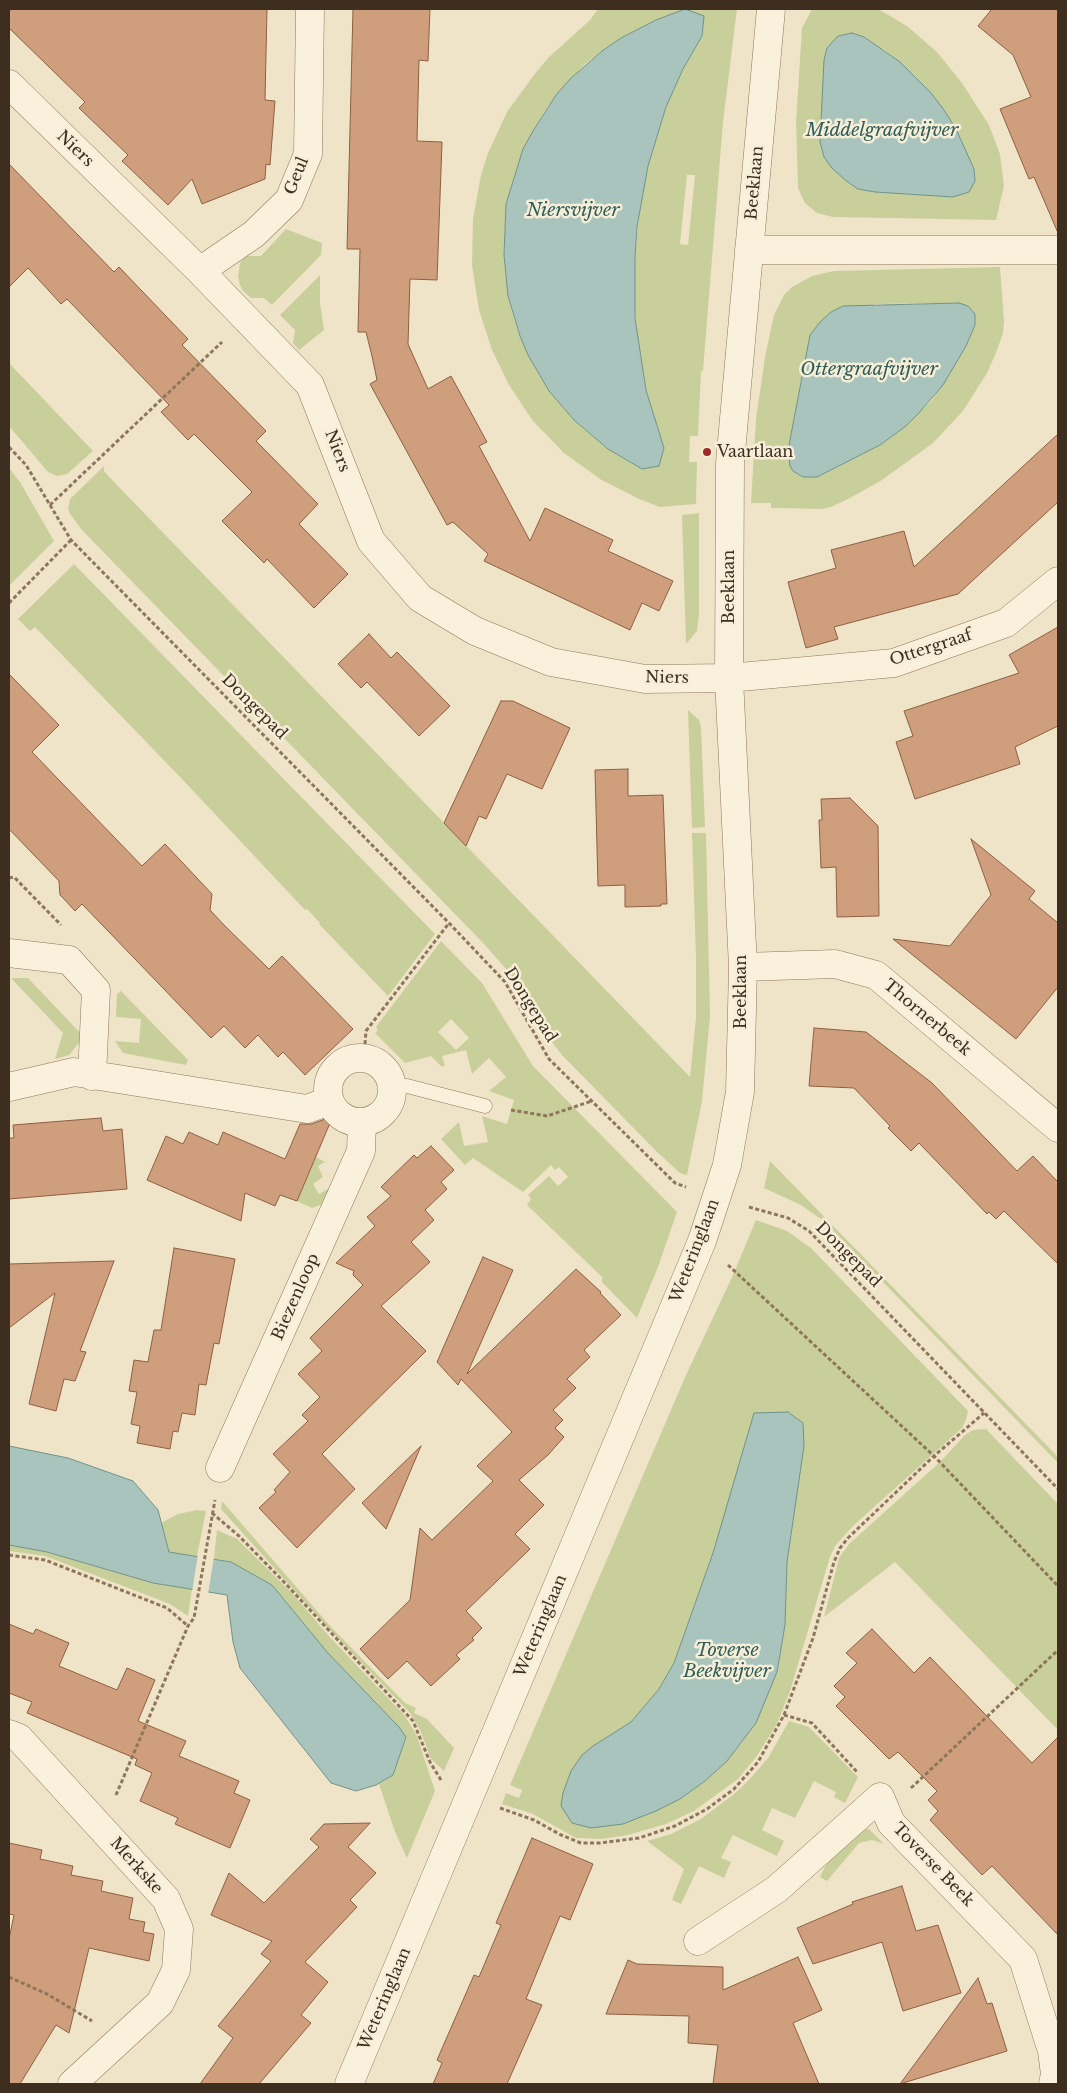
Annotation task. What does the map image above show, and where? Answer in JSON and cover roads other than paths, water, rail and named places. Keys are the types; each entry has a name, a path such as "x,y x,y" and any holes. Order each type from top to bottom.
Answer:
{"street":[{"name":"Geul","path":"200,271 254,234 289,200 308,154 310,9"},
{"name":"Beeklaan","path":"727,1165 740,1092 743,967 729,678 730,463 771,9"},
{"name":"Niers","path":"9,84 200,271 310,385 371,541 420,598 475,631 551,662 645,680 729,678"},
{"path":"749,250 1058,250"},
{"name":"Ottergraaf","path":"729,678 894,663 1006,623 1058,581"},
{"path":"9,953 69,960 96,990 92,1076"},
{"name":"Thornerbeek","path":"743,967 835,964 876,975 1058,1128"},
{"path":"364,1057 375,1061 385,1068 392,1081 391,1088 392,1095 386,1109 376,1118 362,1122 348,1120 338,1114 329,1101 327,1094 328,1082 333,1071 341,1063 352,1058 364,1057"},
{"path":"9,1087 74,1072 307,1109 329,1101"},
{"name":"Biezenloop","path":"220,1468 360,1151 362,1122"},
{"name":"Weteringlaan","path":"349,2084 702,1241 727,1165"},
{"name":"Merkske","path":"9,1734 19,1738 166,1899 179,1929 176,1970 160,2003 72,2084"},
{"name":"Toverse Beek","path":"698,1941 777,1889 883,1804 891,1823 1023,1959 1052,2051 1055,2074 1053,2084"}],"lane":[{"path":"391,1088 407,1086 485,1106"}],"water":[{"name":"Niersvijver","path":"685,9 704,16 702,36 683,69 666,107 648,166 637,227 635,318 646,390 664,448 659,466 642,469 608,449 574,420 549,391 528,355 508,296 504,255 506,204 523,149 556,95 570,79 602,51 621,38 656,20"},
{"name":"Middelgraafvijver","path":"852,33 864,37 900,62 931,93 944,110 956,129 974,169 975,181 969,192 953,197 875,192 858,189 832,168 824,157 820,142 824,60 827,48 838,36"},
{"name":"Ottergraafvijver","path":"959,303 968,306 975,314 975,325 966,346 943,385 919,413 906,426 880,445 817,477 803,477 793,471 790,466 788,451 810,335 820,322 831,312 843,306"},
{"name":"Toverse Beekvijver","path":"788,1412 803,1423 804,1446 787,1562 785,1625 777,1672 756,1723 727,1761 705,1781 680,1799 623,1824 591,1828 572,1823 561,1806 563,1793 571,1771 582,1755 593,1746 631,1722 659,1689 674,1663 713,1553 754,1413"},
{"path":"9,1446 68,1458 133,1481 158,1510 169,1552 231,1562 272,1585 327,1652 399,1727 406,1737 393,1775 376,1785 356,1791 331,1783 240,1668 233,1642 227,1595 153,1583 47,1552 9,1545"}],"place":[{"name":"Vaartlaan","path":"707,452"}]}
